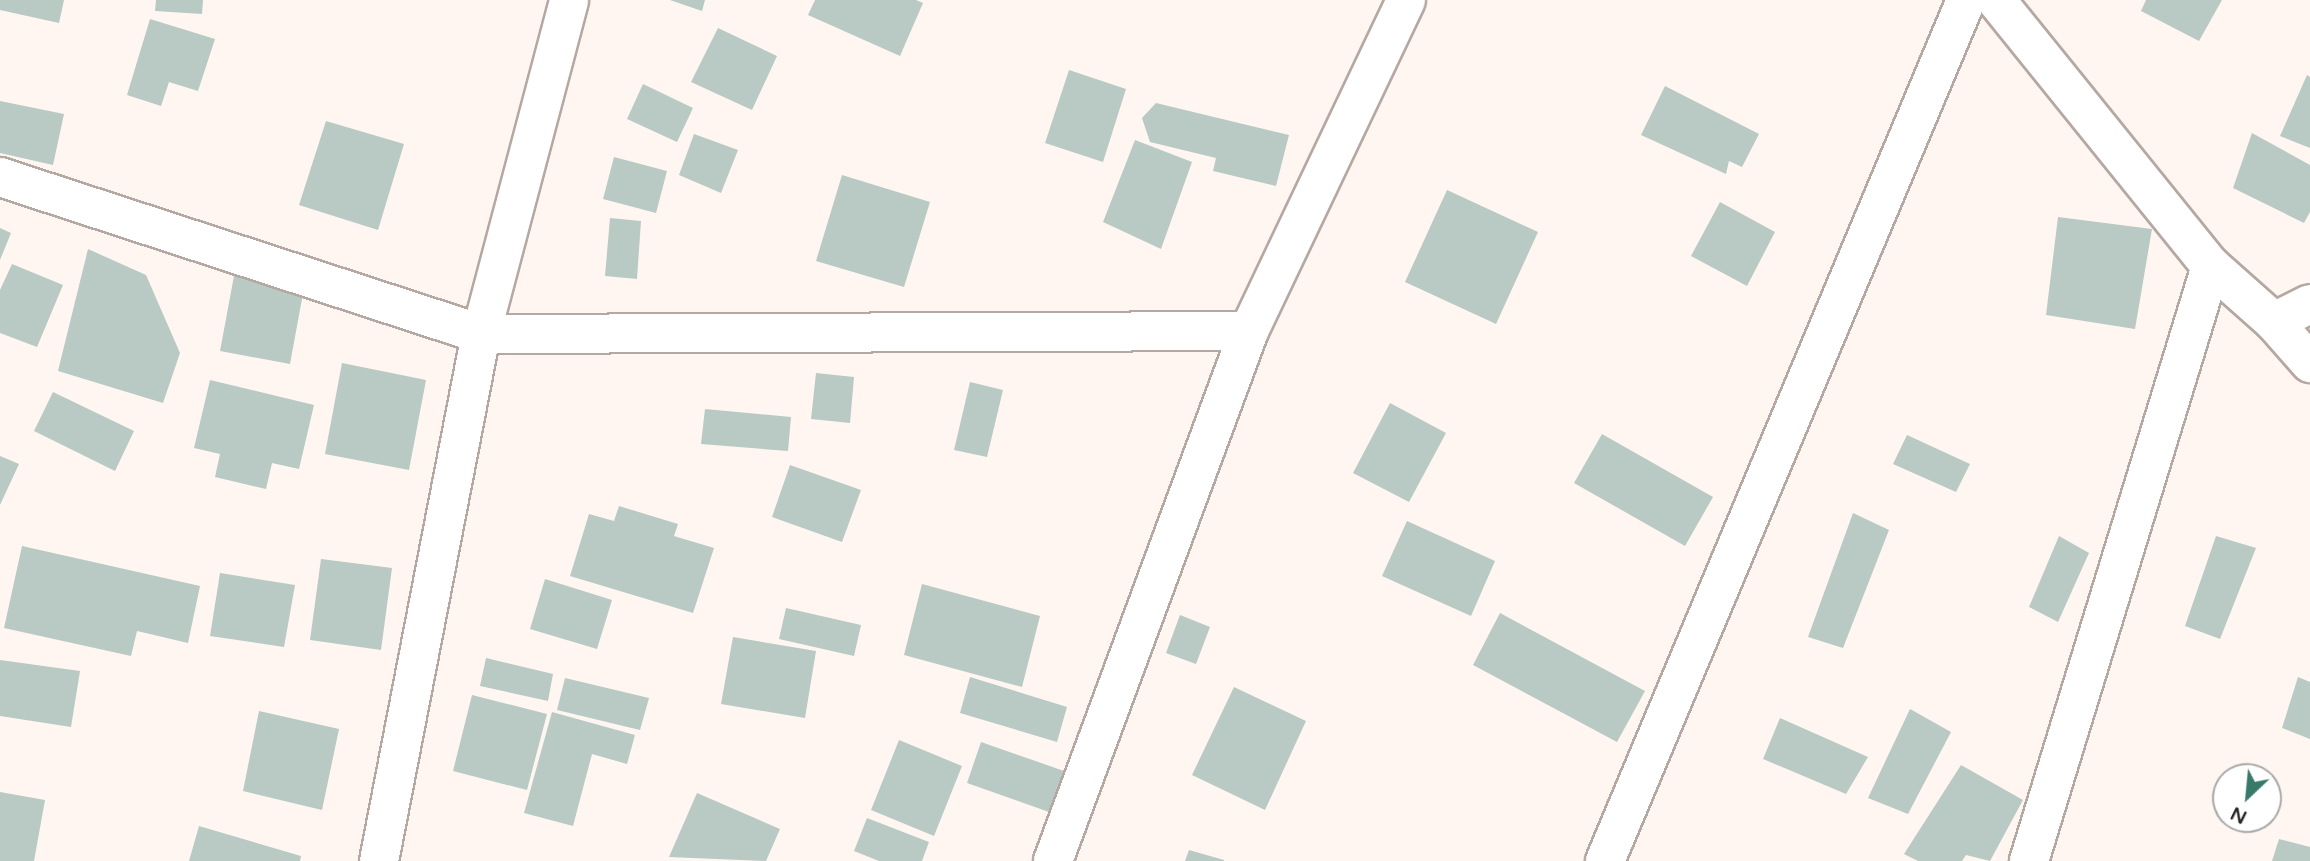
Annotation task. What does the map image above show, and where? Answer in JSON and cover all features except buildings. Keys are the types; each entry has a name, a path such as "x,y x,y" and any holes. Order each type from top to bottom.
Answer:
{"street":[{"path":"379,861 481,334 569,0"},
{"path":"1053,861 1249,331 1406,0"},
{"path":"1605,861 1966,0"},
{"path":"1996,0 2211,266 2274,322 2310,363"},
{"path":"0,177 481,334 1249,331"},
{"path":"2029,861 2211,266"},
{"path":"2274,322 2310,304"}]}
